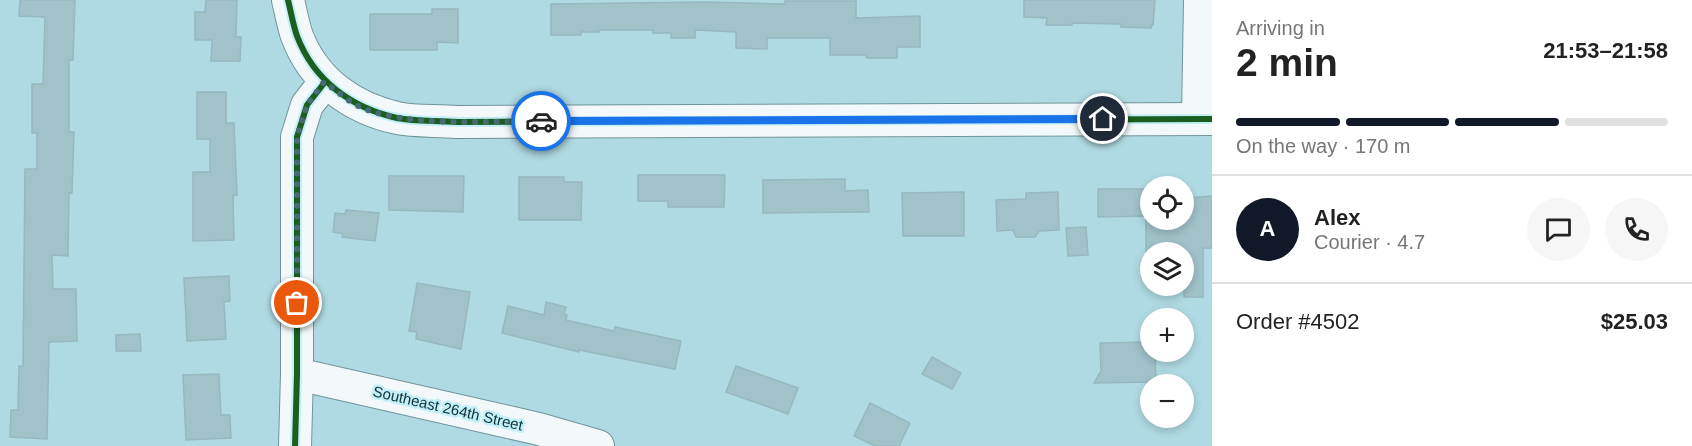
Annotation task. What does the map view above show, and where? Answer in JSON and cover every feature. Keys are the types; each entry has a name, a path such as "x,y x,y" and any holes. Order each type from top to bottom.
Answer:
{"street":[{"path":"288,0 297,36 309,61 324,82 358,106 398,118 458,122 1205,119 1200,0"},
{"path":"295,446 297,137 307,105 324,82"},
{"name":"Southeast 264th Street","path":"297,374 539,429 598,446"}],"building":[{"path":"20,0 75,0 73,60 69,60 69,132 74,132 72,193 69,193 68,256 52,255 53,289 76,289 77,341 49,342 47,439 10,437 11,410 18,410 19,366 23,366 25,169 37,169 37,133 32,133 32,84 43,84 45,17 19,16"},
{"path":"206,0 237,0 236,37 241,37 240,61 211,61 212,40 195,40 195,12 205,12"},
{"path":"1024,0 1155,0 1153,25 1151,28 1121,27 1121,24 1046,25 1047,18 1024,17"},
{"path":"785,1 856,1 856,18 920,16 920,47 897,47 897,58 867,58 865,55 830,55 830,38 767,38 767,49 736,48 736,32 695,30 695,38 671,38 671,33 653,33 653,30 599,30 599,32 581,32 581,35 551,35 551,4 706,2 785,4"},
{"path":"432,9 458,9 458,43 437,42 437,50 370,50 370,14 432,14"},
{"path":"197,92 226,92 226,123 234,123 237,195 233,195 234,240 193,241 193,172 210,172 210,139 197,139"},
{"path":"638,175 725,175 724,207 668,207 668,201 638,201"},
{"path":"389,176 464,176 463,212 389,210"},
{"path":"519,177 564,177 564,182 582,182 581,220 519,220"},
{"path":"845,179 845,191 868,190 869,212 763,213 763,180"},
{"path":"1098,189 1140,189 1140,216 1098,217"},
{"path":"964,192 964,236 903,236 902,193"},
{"path":"1058,192 1059,230 1039,231 1035,237 1016,237 1013,230 997,231 996,200 1026,199 1026,193"},
{"path":"1212,196 1212,248 1203,248 1203,297 1184,297 1194,296 1194,242 1146,242 1146,230 1194,230 1194,197"},
{"path":"346,210 379,213 375,241 342,237 343,234 333,232 335,213 345,214"},
{"path":"1086,227 1088,255 1068,256 1066,228"},
{"path":"229,276 230,301 224,302 226,339 187,341 184,278"},
{"path":"417,283 470,292 461,349 416,339 417,332 409,331"},
{"path":"546,302 566,307 564,314 567,315 566,320 614,331 615,327 681,341 675,369 579,350 579,352 502,333 508,306 544,315"},
{"path":"140,334 141,351 116,351 116,335"},
{"path":"1140,342 1140,362 1155,362 1156,374 1140,374 1140,382 1094,383 1101,371 1100,343"},
{"path":"932,357 961,373 952,389 922,374"},
{"path":"736,366 798,388 788,414 726,392"},
{"path":"219,374 221,415 230,415 231,438 186,440 183,375"},
{"path":"870,403 910,423 899,446 875,446 854,436"}],"cycle path":[{"path":"288,0 304,52 324,79 350,100 380,113 404,119 457,122 1212,119"},
{"path":"295,446 297,137 307,105 325,82"}],"way so far":[{"path":"297,303 297,137 307,105 324,82 358,106 398,118 458,122 541,121"}],"route":[{"path":"541,121 1103,119"}]}
